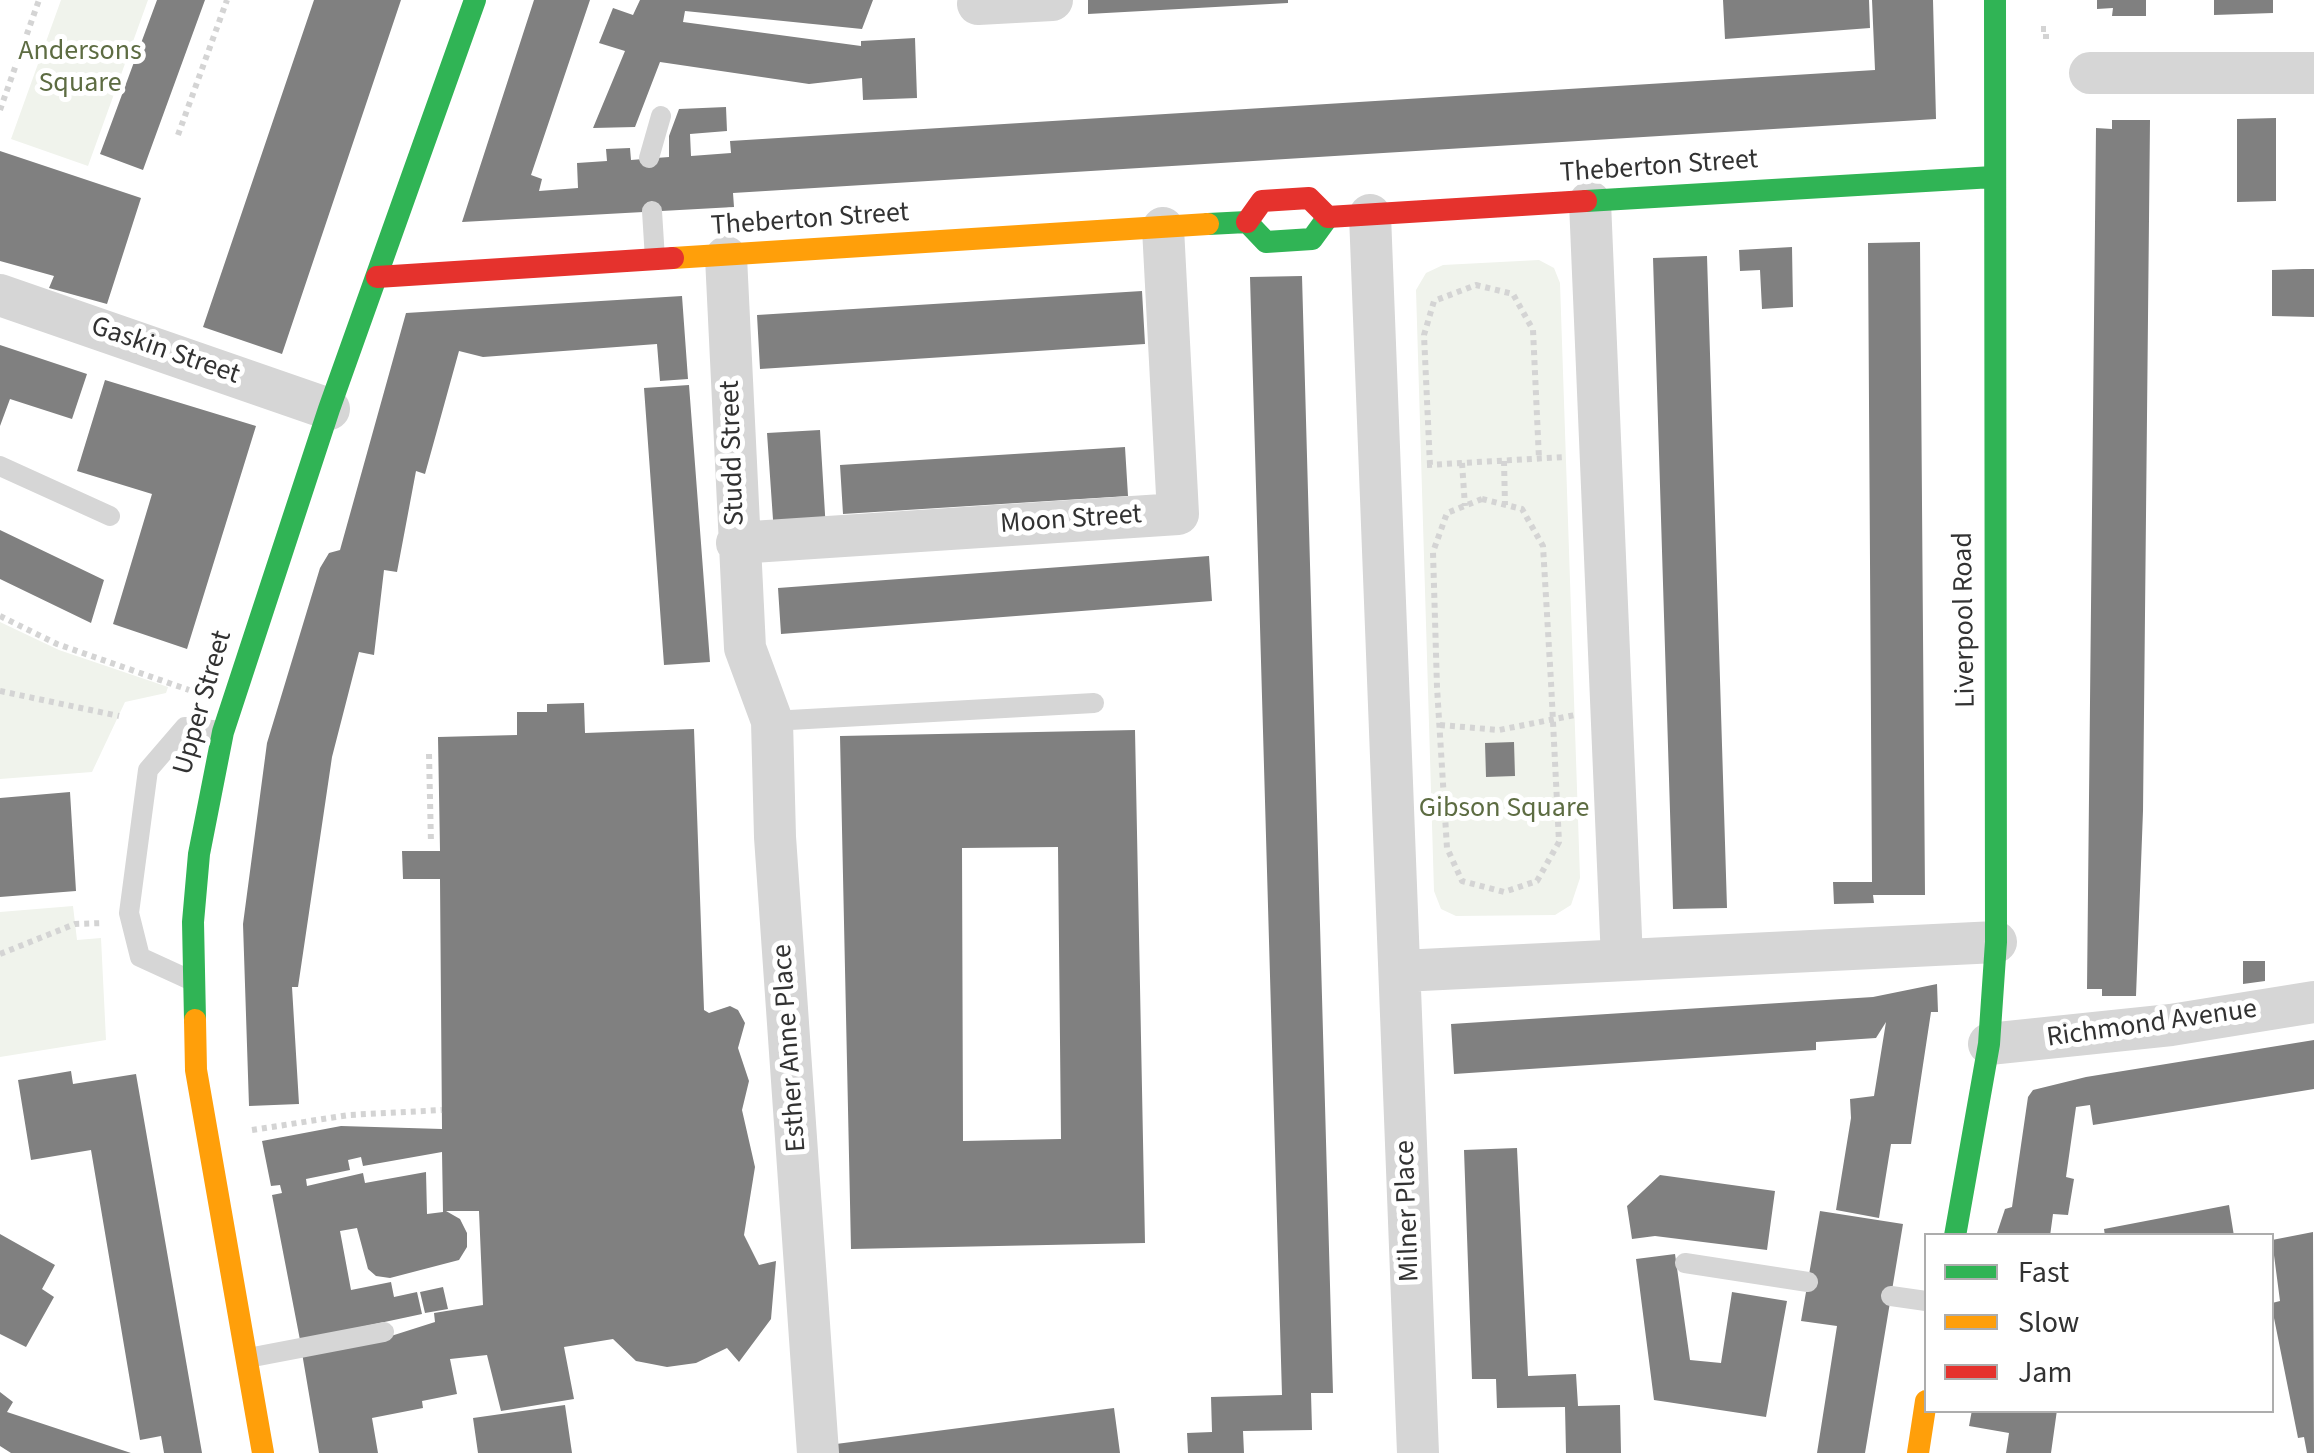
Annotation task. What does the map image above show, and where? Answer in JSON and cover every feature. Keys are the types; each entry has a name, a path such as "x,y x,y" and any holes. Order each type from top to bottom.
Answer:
{"main road":[{"name":"Upper Street","path":"263,1453 196,1070 193,981 199,854 223,732 329,410 474,0"},
{"name":"Liverpool Road","path":"1956,1233 1989,1044 1996,942 1994,0"},
{"name":"Theberton Street","path":"1247,222 1262,200 1309,198 1349,216 1993,178"},
{"name":"Theberton Street","path":"1247,222 1266,242 1312,239 1349,216"},
{"name":"Theberton Street","path":"378,278 1247,222"},
{"path":"1918,1453 1924,1413"}],"street":[{"path":"978,4 1052,0"},
{"path":"2090,73 2314,74"},
{"path":"1590,202 1622,960"},
{"path":"1349,216 1390,715 1401,971 1996,942"},
{"name":"Moon Street","path":"737,543 1178,514 1163,228"},
{"name":"Studd Street","path":"726,257 745,648"},
{"name":"Gaskin Street","path":"0,295 329,410"},
{"name":"Esther Anne Place","path":"745,648 772,722 775,837 817,1440"},
{"name":"Milner Place","path":"1401,971 1418,1453"},
{"name":"Richmond Avenue","path":"1989,1044 2171,1024 2314,1002"}],"lane":[{"path":"649,158 661,116"},
{"path":"652,211 655,261"},
{"path":"0,466 110,516"},
{"path":"772,722 1094,703"},
{"path":"193,981 140,957 129,913 148,770 185,727 223,732"},
{"path":"1685,1263 1808,1282"},
{"path":"1891,1296 1924,1301"},
{"path":"246,1358 384,1332"}],"path":[{"path":"0,110 38,0"},
{"path":"178,136 227,0"},
{"path":"1430,465 1424,335 1434,302 1476,285 1513,294 1533,330 1538,459"},
{"path":"1465,506 1462,463 1601,455"},
{"path":"1504,461 1505,505"},
{"path":"1482,499 1505,505 1522,510 1543,546 1559,842 1537,881 1504,892 1462,882 1446,848 1433,552 1447,513 1482,499"},
{"path":"0,616 57,644 232,706"},
{"path":"0,691 119,716"},
{"path":"1390,715 1439,725 1498,730 1609,706"},
{"path":"429,754 431,844"},
{"path":"0,954 75,924"},
{"path":"206,1137 349,1115 442,1110"}],"green space":[{"name":"Andersons Square","path":"61,0 148,0 88,166 11,139"},
{"name":"Gibson Square","path":"1539,260 1554,268 1560,283 1580,878 1571,905 1555,915 1456,916 1441,909 1434,891 1416,290 1426,273 1443,265"},
{"path":"0,622 59,650 168,687 166,693 125,702 92,772 0,779"},
{"path":"73,906 77,940 101,938 106,1040 0,1057 0,912"}],"building":[{"path":"157,0 205,0 143,170 100,154"},
{"path":"314,0 401,0 282,354 203,327"},
{"path":"534,0 590,0 531,175 542,179 539,191 578,188 577,163 607,161 606,149 630,148 631,160 669,157 669,136 679,109 726,107 727,131 690,134 691,156 731,153 730,141 1875,70 1872,0 1933,0 1936,119 733,193 734,207 462,222"},
{"path":"640,0 873,0 862,29 685,11 683,22 861,46 861,41 915,38 917,98 863,100 862,78 809,84 660,62 635,127 593,128 625,51 599,43 613,8 633,15"},
{"path":"1088,0 1288,0 1288,3 1088,14"},
{"path":"1723,0 1869,0 1870,28 1725,39"},
{"path":"2097,0 2146,0 2146,16 2112,16 2113,8 2097,9"},
{"path":"2214,0 2273,0 2273,13 2214,15"},
{"path":"2276,118 2276,201 2237,202 2237,119"},
{"path":"2112,120 2150,120 2143,811 2136,996 2102,996 2102,989 2087,989 2096,128 2112,129"},
{"path":"0,151 141,198 107,304 49,288 54,276 0,261"},
{"path":"1920,242 1925,895 1873,895 1874,903 1834,904 1833,882 1872,882 1868,243"},
{"path":"1792,247 1793,307 1762,309 1760,270 1740,271 1739,250"},
{"path":"1707,256 1727,908 1673,909 1653,258"},
{"path":"2314,269 2314,317 2272,316 2272,270"},
{"path":"1302,276 1333,1393 1311,1393 1312,1430 1243,1431 1244,1453 1188,1453 1187,1433 1212,1432 1211,1397 1282,1395 1250,277"},
{"path":"1142,291 1145,344 760,369 757,315"},
{"path":"682,296 688,379 660,381 657,344 483,357 459,351 425,474 416,471 397,572 384,570 374,655 359,652 332,757 298,987 292,987 299,1104 249,1106 243,924 267,743 320,568 329,553 340,550 406,313"},
{"path":"0,345 87,374 72,419 10,399 0,426"},
{"path":"105,380 256,426 187,649 113,624 152,494 77,471"},
{"path":"689,385 710,662 664,665 644,388"},
{"path":"820,430 826,531 774,534 767,433"},
{"path":"1125,447 1128,496 843,514 840,465"},
{"path":"0,530 104,580 91,623 0,579"},
{"path":"1209,556 1212,601 781,634 778,588"},
{"path":"584,703 585,733 694,729 704,1010 709,1013 730,1006 738,1010 745,1023 738,1048 749,1081 742,1110 755,1167 744,1235 759,1265 776,1261 771,1319 739,1362 727,1348 696,1363 667,1367 636,1361 613,1339 564,1347 574,1399 501,1411 487,1355 450,1359 457,1394 422,1401 423,1408 372,1418 378,1453 319,1453 302,1353 391,1336 435,1322 434,1313 483,1305 479,1211 446,1211 460,1219 467,1233 467,1247 459,1260 390,1278 376,1276 368,1269 357,1228 340,1231 351,1290 391,1282 394,1297 417,1292 422,1314 300,1340 272,1195 282,1193 280,1185 271,1186 262,1141 341,1126 442,1129 440,879 403,879 402,851 440,851 438,737 517,735 517,712 547,712 547,704","holes":["442,1152 443,1212 427,1214 426,1172 365,1183 363,1173 307,1186 306,1179 350,1170 348,1160 361,1157 363,1166"]},
{"path":"1135,730 1145,1243 851,1249 840,736","holes":["1058,847 1061,1139 963,1141 962,848"]},
{"path":"1514,742 1515,776 1486,777 1485,743"},
{"path":"70,792 76,891 0,897 0,798"},
{"path":"2243,961 2265,961 2265,981 2243,984"},
{"path":"1937,984 1938,1012 1931,1012 1911,1144 1891,1144 1879,1218 1836,1210 1851,1118 1850,1099 1874,1096 1886,1022 1876,1038 1816,1042 1816,1050 1454,1074 1451,1024 1873,997"},
{"path":"2314,1040 2314,1089 2093,1125 2090,1105 2076,1107 2066,1177 2074,1179 2068,1215 2053,1214 2050,1233 1997,1233 2005,1209 2012,1207 2028,1097 2033,1090 2086,1077"},
{"path":"71,1071 73,1084 136,1074 202,1453 164,1453 161,1436 140,1440 91,1150 31,1160 18,1080"},
{"path":"1517,1148 1528,1376 1576,1374 1578,1406 1620,1405 1621,1453 1566,1453 1565,1407 1497,1408 1496,1379 1472,1379 1464,1150"},
{"path":"1660,1175 1775,1191 1767,1250 1655,1236 1632,1239 1627,1206"},
{"path":"2229,1205 2234,1233 2105,1233 2104,1229"},
{"path":"1820,1211 1903,1224 1865,1453 1817,1453 1837,1326 1801,1321"},
{"path":"2313,1232 2314,1453 2307,1453 2304,1437 2298,1438 2274,1318 2274,1302 2280,1301 2274,1240"},
{"path":"0,1234 55,1265 42,1289 54,1297 26,1347 0,1334"},
{"path":"1675,1254 1690,1360 1721,1363 1732,1292 1787,1301 1766,1417 1654,1400 1636,1259"},
{"path":"443,1287 448,1309 425,1313 420,1292"},
{"path":"0,1392 13,1402 7,1412 131,1453 11,1453 0,1446"},
{"path":"565,1405 572,1453 478,1453 473,1418"},
{"path":"1114,1408 1120,1453 837,1453 836,1444"},
{"path":"1971,1413 2057,1413 2051,1453 2006,1453 2009,1433 1969,1426"}],"traffic: fast":[{"path":"195,1020 193,922 199,854 223,732 329,409 475,0"},
{"path":"1956,1233 1989,1044 1996,942 1995,0"},
{"path":"1586,201 1993,177"},
{"path":"1208,224 1247,222 1266,242 1312,239 1328,217"}],"traffic: slow":[{"path":"673,258 1208,224"},
{"path":"195,1020 196,1070 263,1453"},
{"path":"1918,1453 1924,1413"}],"traffic: jam":[{"path":"1247,222 1262,201 1309,198 1328,217 1586,201"},
{"path":"377,277 673,258"}]}
